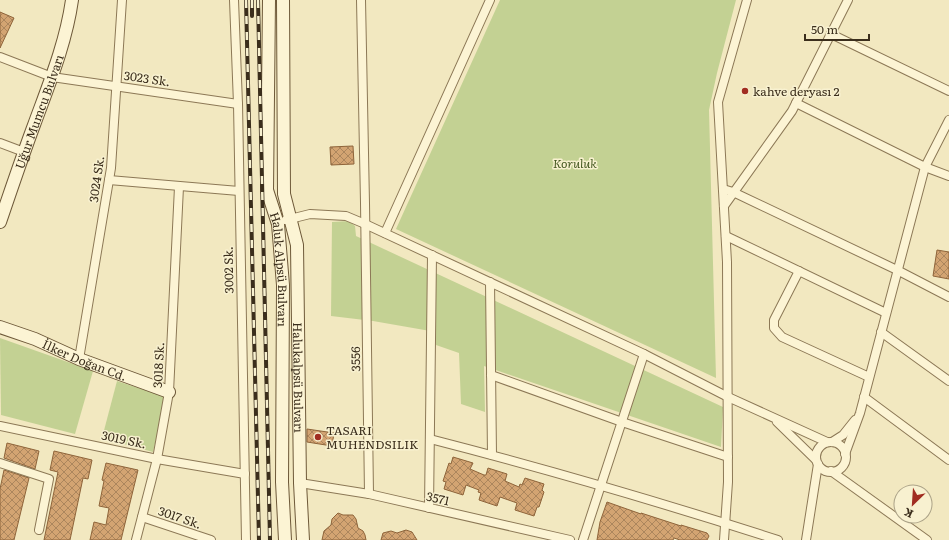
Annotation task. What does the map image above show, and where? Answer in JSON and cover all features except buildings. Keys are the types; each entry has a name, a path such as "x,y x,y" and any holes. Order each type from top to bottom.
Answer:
{"main road":[{"name":"Uğur Mumcu Bulvarı","path":"0,222 52,77 70,15 72,0"},
{"name":"Haluk Alpsü Bulvarı","path":"269,0 267,190 278,224 283,285 282,482 285,540"},
{"name":"Halukalpsü Bulvarı","path":"283,0 284,194 297,245 302,540"},
{"name":"İlker Doğan Cd.","path":"0,327 79,359 169,392"}],"street":[{"name":"3024 Sk.","path":"79,359 111,168 122,0"},
{"name":"3002 Sk.","path":"234,0 238,104 246,540"},
{"name":"3556","path":"361,0 369,494"},
{"path":"385,233 490,0"},
{"path":"724,540 728,482 727,262 718,102 747,0"},
{"path":"724,206 792,111 848,0"},
{"path":"831,34 949,91"},
{"name":"3023 Sk.","path":"0,57 52,77 238,104"},
{"path":"796,104 925,167 949,176"},
{"path":"772,417 817,462 821,468 826,471 831,471 840,468 843,464 870,377 925,167 949,120"},
{"path":"0,143 24,152"},
{"path":"109,180 239,191"},
{"name":"3018 Sk.","path":"136,540 157,458 169,392 179,187"},
{"path":"723,189 733,192 898,270 949,297"},
{"path":"278,224 290,218 310,214 346,216 644,354 728,397 840,446 845,454"},
{"path":"726,236 886,313"},
{"path":"429,508 432,255"},
{"path":"799,271 774,320 774,328 782,337 870,377"},
{"path":"490,282 492,455"},
{"path":"881,332 949,381"},
{"path":"583,540 644,354"},
{"path":"491,375 622,422 728,457"},
{"path":"864,397 949,460"},
{"path":"806,540 817,462 817,451 823,444 830,442 843,434 860,413"},
{"name":"3019 Sk.","path":"0,426 157,458 245,474"},
{"path":"430,439 601,485 778,540"},
{"path":"0,463 50,479 40,530"},
{"path":"831,471 927,540"},
{"name":"3571","path":"300,484 369,494 570,540"},
{"name":"3017 Sk.","path":"142,517 211,540"}],"green space":[{"name":"Koruluk","path":"500,0 736,0 709,110 716,378 396,229"},
{"path":"349,221 355,226 356,236 723,407 721,447 484,366 485,412 461,404 459,353 436,345 436,332 373,321 331,316 332,222"},
{"path":"0,338 93,371 75,434 1,415"},
{"path":"117,381 166,397 153,452 102,438"}],"railway":[{"path":"246,0 259,540"},
{"path":"252,0 252,16"},
{"path":"258,0 270,540"}],"place":[{"name":"kahve deryası 2","path":"745,91"},
{"name":"TASARI MUHENDSILIK","path":"318,437"}]}
